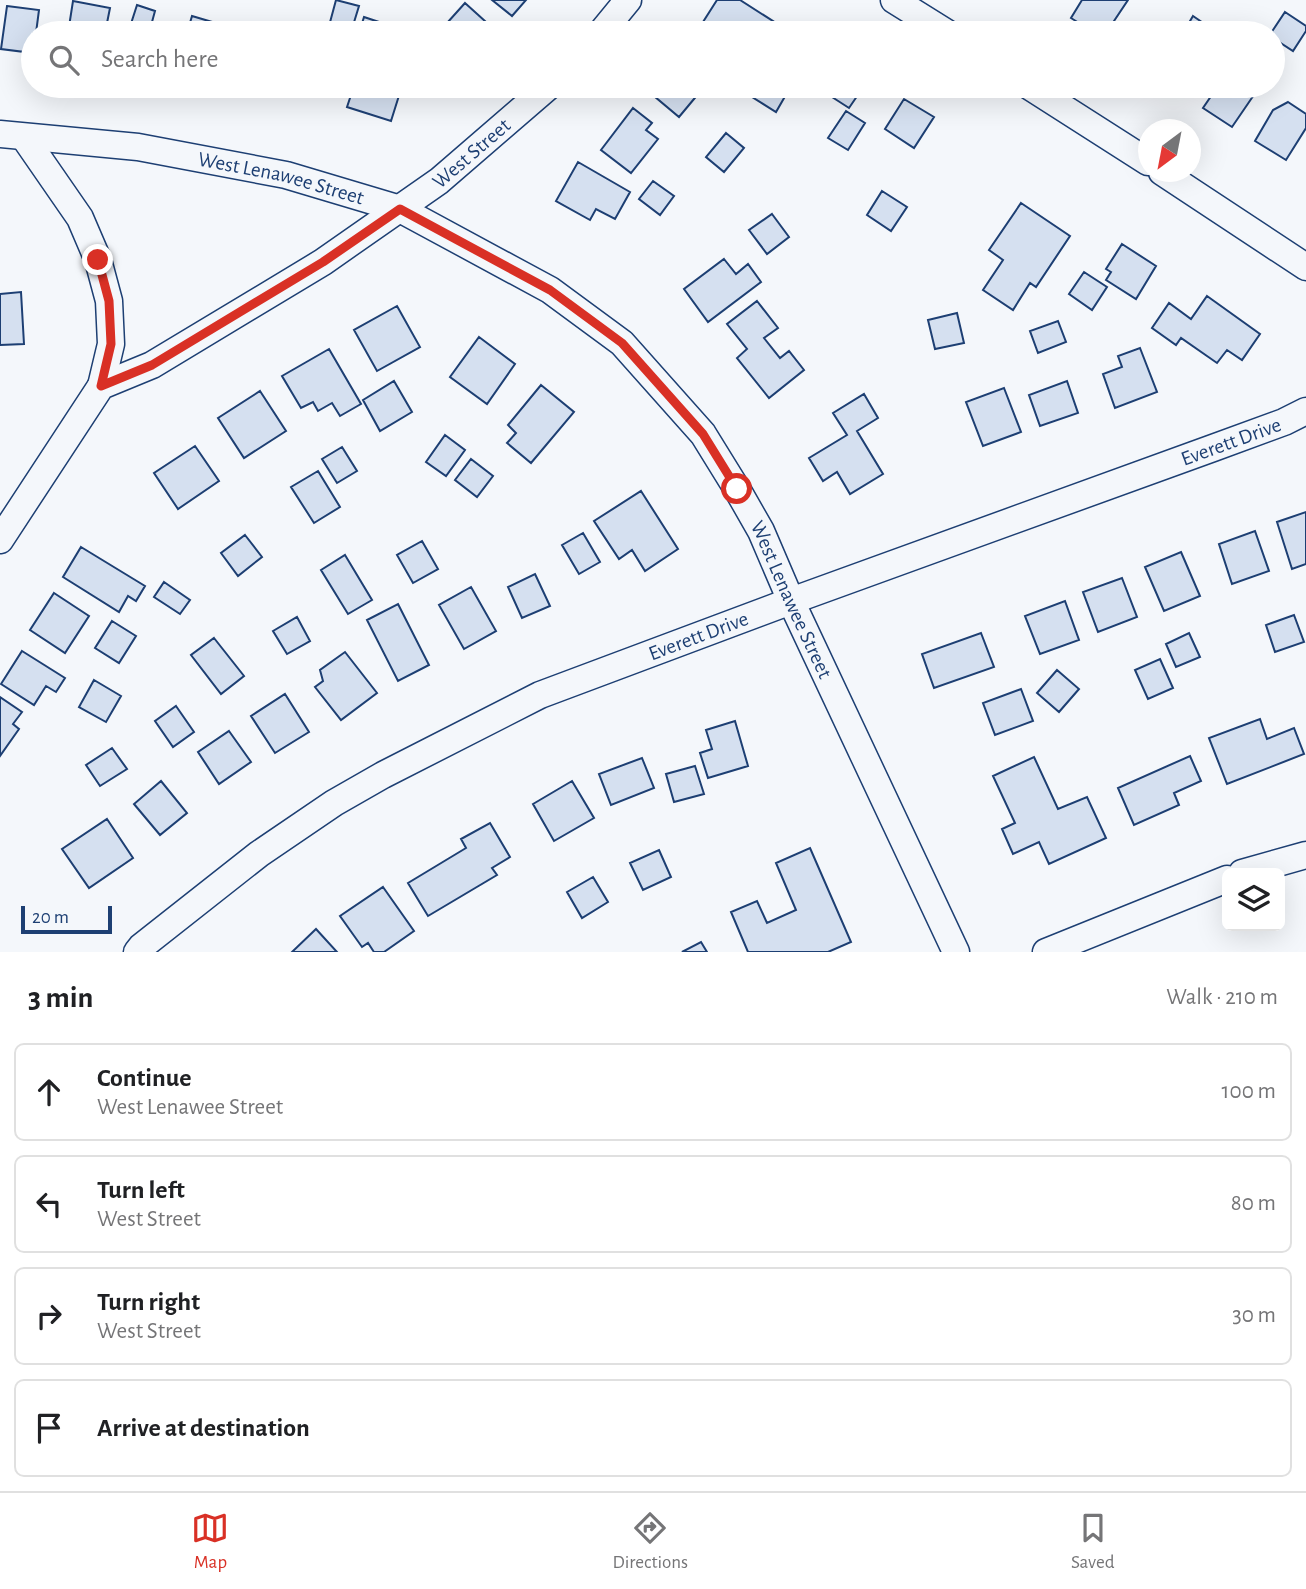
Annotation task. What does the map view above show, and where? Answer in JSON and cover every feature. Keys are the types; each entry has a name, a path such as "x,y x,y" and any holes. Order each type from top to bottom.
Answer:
{"street":[{"path":"611,21 628,0"},
{"path":"894,0 928,21"},
{"name":"West Street","path":"101,386 152,365 323,262 439,181 535,98"},
{"path":"1048,98 1138,155"},
{"path":"0,540 101,386 111,344 109,301 98,260 80,218 12,135"},
{"name":"West Lenawee Street","path":"12,135 138,147 246,167 286,175 400,209 550,290 622,343 703,434 761,531 791,601 956,952"},
{"path":"1177,182 1306,267"},
{"name":"Everett Drive","path":"137,952 259,854 334,803 540,695 1284,422 1306,411"},
{"path":"1260,868 1306,855"},
{"path":"1046,952 1222,881"}],"building":[{"path":"336,0 359,6 354,21 330,21"},
{"path":"492,0 526,0 512,16"},
{"path":"717,0 740,0 773,21 704,21"},
{"path":"1082,0 1128,0 1114,21 1076,21 1071,18"},
{"path":"73,1 110,8 107,21 70,21"},
{"path":"465,3 485,21 449,21"},
{"path":"137,5 155,11 152,21 132,21"},
{"path":"7,6 39,10 38,21 21,21 21,52 1,49"},
{"path":"1285,12 1306,26 1306,31 1293,51 1285,46 1285,21 1279,21"},
{"path":"192,16 209,21 191,21"},
{"path":"350,98 398,98 391,121 347,107"},
{"path":"656,98 695,98 679,117"},
{"path":"754,98 784,98 776,112"},
{"path":"834,98 856,98 849,108"},
{"path":"1210,98 1252,98 1232,127 1203,108"},
{"path":"904,99 934,117 914,148 885,129"},
{"path":"1288,102 1306,114 1306,128 1286,160 1255,141 1273,110"},
{"path":"633,108 652,123 646,130 658,139 631,173 601,150"},
{"path":"846,111 865,123 848,150 828,138"},
{"path":"726,133 744,148 724,172 706,157"},
{"path":"578,162 630,192 615,219 596,209 590,220 556,201"},
{"path":"653,181 674,196 660,215 639,199"},
{"path":"882,191 907,207 891,231 867,215"},
{"path":"1021,203 1070,236 1036,287 1030,283 1013,310 983,290 1003,260 989,250"},
{"path":"772,214 789,237 767,254 749,230"},
{"path":"1122,244 1156,266 1136,299 1106,280 1111,272 1106,269"},
{"path":"724,259 736,274 748,264 761,282 708,322 684,289"},
{"path":"1084,272 1107,287 1092,310 1069,294"},
{"path":"21,292 24,344 0,345 0,294"},
{"path":"1207,296 1260,334 1242,360 1227,350 1217,363 1181,338 1176,345 1152,328 1169,303 1191,319"},
{"path":"757,301 778,328 764,338 780,358 789,351 804,370 769,398 737,358 747,349 727,324"},
{"path":"397,306 420,347 377,371 354,330"},
{"path":"957,313 964,343 935,349 928,320"},
{"path":"1058,321 1066,342 1038,353 1030,331"},
{"path":"479,337 515,364 487,404 450,377"},
{"path":"1140,348 1157,392 1115,408 1103,374 1122,367 1118,356"},
{"path":"329,349 361,404 340,416 332,403 318,411 313,402 301,408 282,376"},
{"path":"394,381 412,412 380,431 363,400"},
{"path":"1067,381 1078,413 1040,426 1029,395"},
{"path":"541,385 574,412 531,463 507,443 516,433 508,425"},
{"path":"1004,388 1021,432 983,446 966,402"},
{"path":"260,391 286,431 244,458 218,418"},
{"path":"864,394 878,418 857,431 883,474 850,494 837,472 823,481 809,458 847,435 833,413"},
{"path":"445,435 465,450 446,476 426,462"},
{"path":"195,446 219,481 178,509 154,473"},
{"path":"342,447 357,471 337,483 322,459"},
{"path":"471,459 493,476 477,497 455,480"},
{"path":"318,471 340,507 314,523 291,487"},
{"path":"641,491 678,549 645,571 632,550 619,559 594,521"},
{"path":"1306,512 1306,564 1292,569 1277,522"},
{"path":"1255,531 1269,571 1232,584 1219,544"},
{"path":"583,533 600,562 579,574 562,545"},
{"path":"245,535 262,557 238,576 221,553"},
{"path":"422,541 438,569 413,583 397,555"},
{"path":"81,547 145,586 136,601 128,596 119,612 63,577"},
{"path":"1181,552 1200,596 1164,611 1145,567"},
{"path":"345,555 372,600 348,614 321,570"},
{"path":"535,574 550,606 522,618 508,587"},
{"path":"1122,578 1137,617 1098,632 1083,592"},
{"path":"164,582 190,600 180,614 154,597"},
{"path":"471,587 496,631 464,649 439,605"},
{"path":"54,593 89,616 65,653 30,630"},
{"path":"1065,601 1079,640 1040,654 1025,616"},
{"path":"398,604 429,665 398,681 367,620"},
{"path":"1294,615 1304,642 1275,652 1266,625"},
{"path":"297,617 310,641 287,654 273,631"},
{"path":"112,621 136,636 119,663 95,648"},
{"path":"981,633 994,667 934,688 922,654"},
{"path":"1189,633 1200,657 1176,667 1166,644"},
{"path":"214,638 244,676 221,694 191,655"},
{"path":"22,651 65,678 56,692 46,686 34,705 1,684"},
{"path":"345,652 377,693 341,720 315,687 323,681 320,670"},
{"path":"1160,659 1173,688 1148,699 1135,670"},
{"path":"1057,670 1079,689 1059,712 1037,693"},
{"path":"94,680 121,696 106,722 79,707"},
{"path":"1021,689 1033,721 995,735 983,703"},
{"path":"285,694 309,732 275,753 251,716"},
{"path":"0,697 22,712 13,724 19,729 0,756"},
{"path":"176,706 194,732 173,747 155,721"},
{"path":"1260,719 1267,739 1294,728 1304,754 1227,784 1209,738"},
{"path":"735,721 748,766 708,778 700,753 712,749 706,730"},
{"path":"229,731 251,762 219,784 198,752"},
{"path":"112,748 127,769 100,786 86,765"},
{"path":"1190,756 1201,781 1174,793 1179,805 1134,825 1118,788"},
{"path":"1034,757 1058,809 1087,797 1106,838 1049,864 1039,842 1013,854 1002,829 1015,823 993,776"},
{"path":"642,758 654,788 611,805 599,774"},
{"path":"695,766 704,794 674,802 666,774"},
{"path":"161,781 187,813 160,835 134,804"},
{"path":"572,781 594,818 554,841 533,804"},
{"path":"107,819 133,858 89,888 62,849"},
{"path":"490,823 510,857 492,868 497,875 428,916 408,883 466,848 461,839"},
{"path":"810,848 851,942 828,952 748,952 731,912 757,901 767,923 796,910 776,863"},
{"path":"659,850 671,877 643,890 630,863"},
{"path":"593,877 608,902 582,918 567,892"},
{"path":"383,887 414,931 384,952 374,952 368,943 362,947 340,916"},
{"path":"316,929 337,952 292,952"},
{"path":"701,942 707,952 682,952"}],"route":[{"path":"98,260 109,301 111,344 101,386 152,365 323,262 400,209 550,290 622,343 703,434 737,489"}]}
